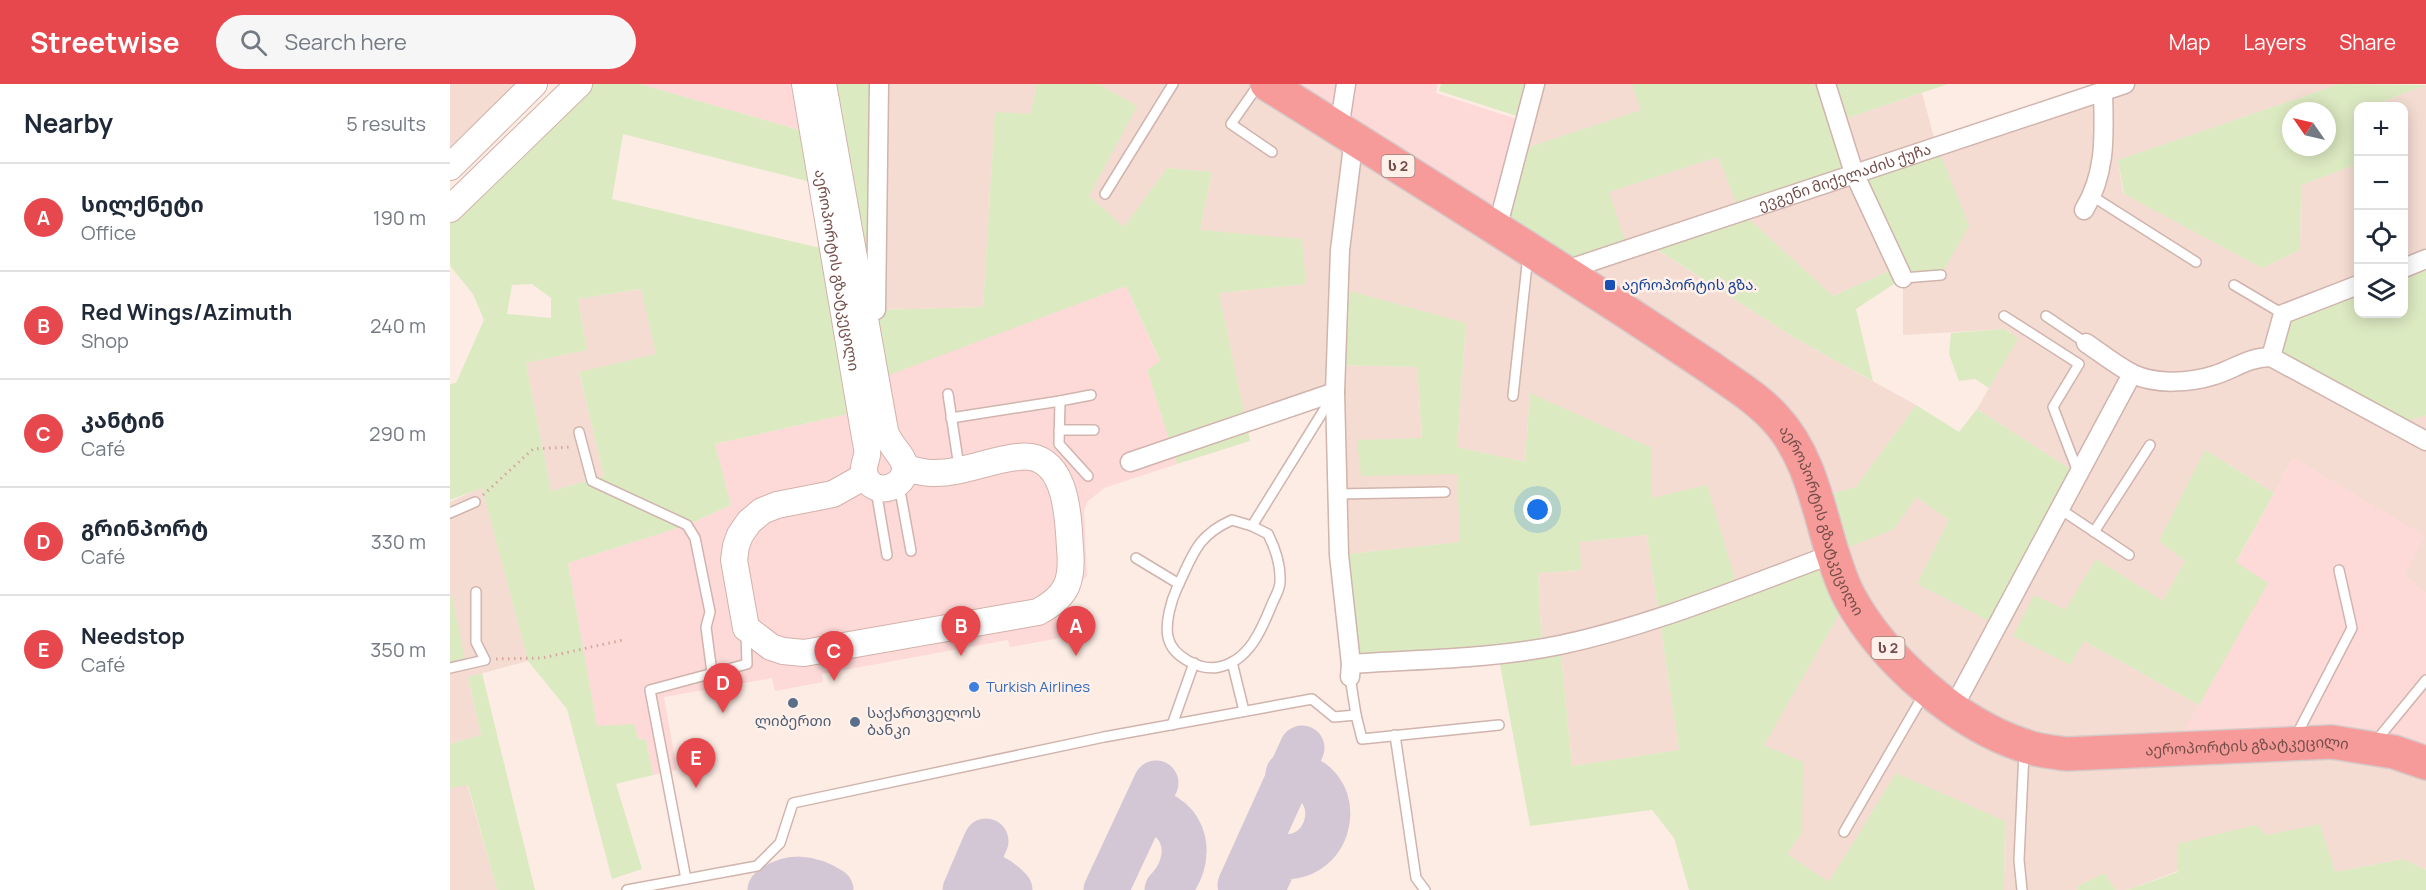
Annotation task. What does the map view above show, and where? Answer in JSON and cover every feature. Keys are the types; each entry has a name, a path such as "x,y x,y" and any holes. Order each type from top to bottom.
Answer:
{"highway":[{"name":"აეროპორტის გზატკეცილი","path":"1267,84 1563,271 1748,394 1777,419 1801,456 1817,498 1833,554 1850,597 1873,630 1926,690 1952,710 1987,730 2025,747 2067,754 2332,742 2394,753 2426,763"}],"street":[{"path":"450,167 534,84"},
{"path":"450,209 579,84"},
{"name":"აეროპორტის გზატკეცილი","path":"805,84 864,428 869,473"},
{"name":"აეროპორტის გზატკეცილი","path":"823,84 885,431 899,466"},
{"path":"876,310 879,84"},
{"path":"1346,84 1335,392 1339,555 1351,670 1560,645 1660,618 1833,554"},
{"path":"1497,229 1534,84"},
{"path":"1827,84 1854,173 1903,278"},
{"name":"ევგენი მიქელაძის ქუჩა","path":"1563,271 1854,173 2069,93 2103,91 2125,84"},
{"path":"2088,203 2101,172 2104,140 2103,91"},
{"path":"2408,266 2426,259"},
{"path":"2271,357 2283,314 2354,287"},
{"path":"2086,343 2132,374 2154,380 2182,381 2212,376 2256,357 2271,357 2426,441"},
{"path":"1952,710 2132,374"},
{"path":"1130,462 1335,392"},
{"path":"882,447 899,466 932,473 960,470 1017,457 1031,457 1044,462 1055,473 1061,485 1067,513 1072,571 1064,591 1038,612 804,653 771,647 746,628 734,560 740,535 749,522 762,511 777,505 833,495 869,473 876,449 882,447"},
{"path":"869,473 878,489 890,488 899,466"}],"lane":[{"path":"1104,194 1173,84"},
{"path":"1258,84 1231,124 1272,152"},
{"path":"2088,203 2196,262"},
{"path":"1513,396 1529,249"},
{"path":"1903,278 1941,275"},
{"path":"2234,285 2283,314"},
{"path":"2004,316 2079,364 2053,407 2078,474"},
{"path":"2046,316 2086,343"},
{"path":"1252,526 1335,392"},
{"path":"948,394 960,470"},
{"path":"951,418 1091,395"},
{"path":"1060,401 1059,444 1088,476"},
{"path":"1059,430 1094,430"},
{"path":"579,432 592,481 687,525 695,538 710,612 705,627 712,673"},
{"path":"2094,532 2150,445"},
{"path":"899,466 911,551"},
{"path":"869,473 887,555"},
{"path":"1337,494 1445,492"},
{"path":"450,513 475,502"},
{"path":"2060,509 2129,555"},
{"path":"1232,520 1252,526 1268,534 1274,546 1279,564 1280,585 1259,634 1239,659 1219,667 1201,667 1175,650 1168,638 1168,618 1173,596 1202,539 1215,528 1232,520"},
{"path":"1136,558 1179,584"},
{"path":"2292,744 2352,628 2339,570"},
{"path":"450,668 485,660 476,642 476,592"},
{"path":"686,879 650,690 747,664 746,628"},
{"path":"1232,662 1244,711"},
{"path":"1172,725 1194,663"},
{"path":"1351,670 1356,715 1362,739 1499,725"},
{"path":"2370,748 2426,680"},
{"path":"1844,832 1926,690"},
{"path":"627,890 757,866 780,843 793,803 1104,737 1312,699 1334,717 1356,715"},
{"path":"1395,735 1416,878 1425,890"},
{"path":"2022,890 2019,860 2025,747"}],"path":[{"path":"475,502 533,449 583,447"},
{"path":"485,660 542,658 623,640"}],"shaded area":[{"path":"450,84 534,84 450,167"},
{"path":"640,84 799,84 806,132"},
{"path":"879,84 1037,84 1030,114 995,113 983,307 876,310"},
{"path":"1099,84 1267,84 1608,192 1718,157 1740,211 1839,121 1922,93 1936,145 2125,84 2340,84 2118,160 2123,193 2262,268 2300,250 2301,185 2354,165 2354,287 2283,314 2395,424 2426,415 2426,593 2404,575 2424,536 2293,458 2274,493 2205,450 2185,561 2163,601 2084,641 2199,705 2175,748 2426,763 2426,870 2403,859 2335,872 2178,871 2127,890 2116,890 2104,873 2077,887 2078,890 2004,890 2005,821 1829,883 1787,854 1763,745 1849,597 1738,589 1650,498 1530,393 1525,462 1457,447 1466,323 1336,365 1417,367 1422,439 1358,440 1458,474 1461,542 1339,555 1335,393 1246,423 1219,293 1306,284 1200,230 1212,172 1167,168 1124,228 1089,196 1136,106","holes":["1740,212 1833,296 1898,267 1903,278 1903,335 2006,329 2017,339 1977,409 2078,474 1949,520 1916,497 1894,529 1818,498 1856,487 1916,405 1798,340 1648,244"]},
{"path":"1270,84 1342,84 1337,124"},
{"path":"1349,84 1438,84 1436,93 1523,121 1497,225 1344,127"},
{"path":"1535,84 1632,84 1642,110 1517,151"},
{"path":"2426,85 2426,259 2408,266 2408,102 2381,102"},
{"path":"1126,286 1160,362 1147,370 1177,464 1104,488 1087,502 1084,511 1087,576 1055,609 1060,638 1010,647 1008,640 822,674 823,682 775,691 772,678 664,697 677,770 653,775 646,740 597,727 568,563 687,525 731,505 715,444 861,411 856,384"},
{"path":"642,289 656,354 579,373 604,476 551,491 526,363 587,350 578,299"},
{"path":"2293,458 2425,536 2404,575 2426,593 2426,763 2174,749 2267,583 2236,563"},
{"path":"482,487 528,661 468,677 481,735 450,744 450,502"},
{"path":"1647,535 1679,750 1572,766 1560,645 1542,647 1538,573 1580,570 1580,542"},
{"path":"467,784 497,890 450,890 450,788"}],"green space":[{"path":"579,84 640,84 806,132 822,185 623,134 612,199 833,251 861,411 715,444 731,505 687,525 568,563 597,726 634,724 638,738 646,740 653,775 616,784 642,869 612,879 567,709 528,661 482,488 450,500 450,384 456,383 484,320 473,294 450,266 450,209","holes":["532,284 551,298 551,318 507,314 512,285","641,289 656,354 579,372 604,476 551,491 526,363 587,350 578,299"]},
{"path":"837,84 879,84 876,310"},
{"path":"1037,84 1099,84 1137,106 1089,196 1124,227 1167,168 1212,172 1200,230 1302,239 1306,284 1219,293 1250,441 1177,464 1147,370 1160,361 1126,286 876,380 876,310 983,307 995,112 1030,114"},
{"path":"1441,84 1532,84 1523,118 1439,91"},
{"path":"1632,84 1948,84 1839,121 1854,173 1937,146 1969,226 1941,275 1903,278 1856,309 1873,381 1798,340 1647,243 1740,212 1718,157 1609,192 1628,250 1563,271 1497,229 1517,151 1641,110","holes":["1854,173 1898,267 1833,296 1741,212"]},
{"path":"2340,84 2426,85 2381,102 2354,102 2354,165 2301,185 2300,250 2262,268 2124,194 2118,160 2282,104 2282,156 2336,156 2336,102 2287,102"},
{"path":"2426,259 2426,415 2395,425 2271,357 2283,314 2354,287 2354,318 2408,318 2408,266"},
{"path":"1339,288 1466,323 1457,447 1525,462 1530,393 1652,448 1651,498 1707,485 1738,589 1832,554 1817,498 1856,487 1916,405 1959,432 1977,409 2078,474 1997,625 1917,584 1949,520 1916,497 1894,529 1833,554 1849,597 1764,745 1803,762 1802,833 1787,854 1829,882 1896,773 2005,821 2004,890 1689,890 1674,838 1652,810 1530,826 1498,654 1351,664 1339,555 1460,542 1457,474 1361,476 1357,440 1422,438 1417,367 1336,365","holes":["1647,535 1679,750 1572,766 1560,645 1542,647 1538,573 1581,570 1580,542"]},
{"path":"2005,329 2018,339 1989,388 1975,379 1959,381 1949,354 1951,333"},
{"path":"2205,450 2274,493 2236,562 2268,583 2199,705 2084,641 2070,665 2013,636 2034,595 2065,610 2096,559 2163,601 2185,561 2159,541"},
{"path":"452,596 465,660 450,665 450,597"},
{"path":"482,673 535,890 497,890 468,785 450,788 450,744 481,735 468,677"},
{"path":"2320,824 2335,872 2403,859 2426,870 2426,890 2127,890 2178,872 2177,844 2256,825 2267,835"},
{"path":"2104,873 2116,890 2078,890 2077,887"}],"taxiway":[{"path":"1240,885 1302,748"},
{"path":"1262,890 1278,856 1297,855 1312,848 1322,835 1327,820 1327,804 1320,790 1307,779 1288,774"},
{"path":"1106,890 1156,783"},
{"path":"1144,809 1159,813 1170,820 1178,829 1183,840 1182,866 1167,890"},
{"path":"965,890 986,841"},
{"path":"973,872 993,877 1010,890"},
{"path":"770,890 785,881 800,879 816,882 831,890"}],"place":[{"name":"აეროპორტის გზა.","path":"1610,285"},
{"name":"Red Wings/Azimuth","path":"961,656"},
{"name":"სილქნეტი","path":"1076,656"},
{"name":"კანტინ","path":"834,681"},
{"name":"Turkish Airlines","path":"974,687"},
{"name":"ლიბერთი","path":"793,703"},
{"name":"გრინპორტ","path":"723,713"},
{"name":"საქართველოს ბანკი","path":"855,722"},
{"name":"Needstop","path":"696,788"}]}
